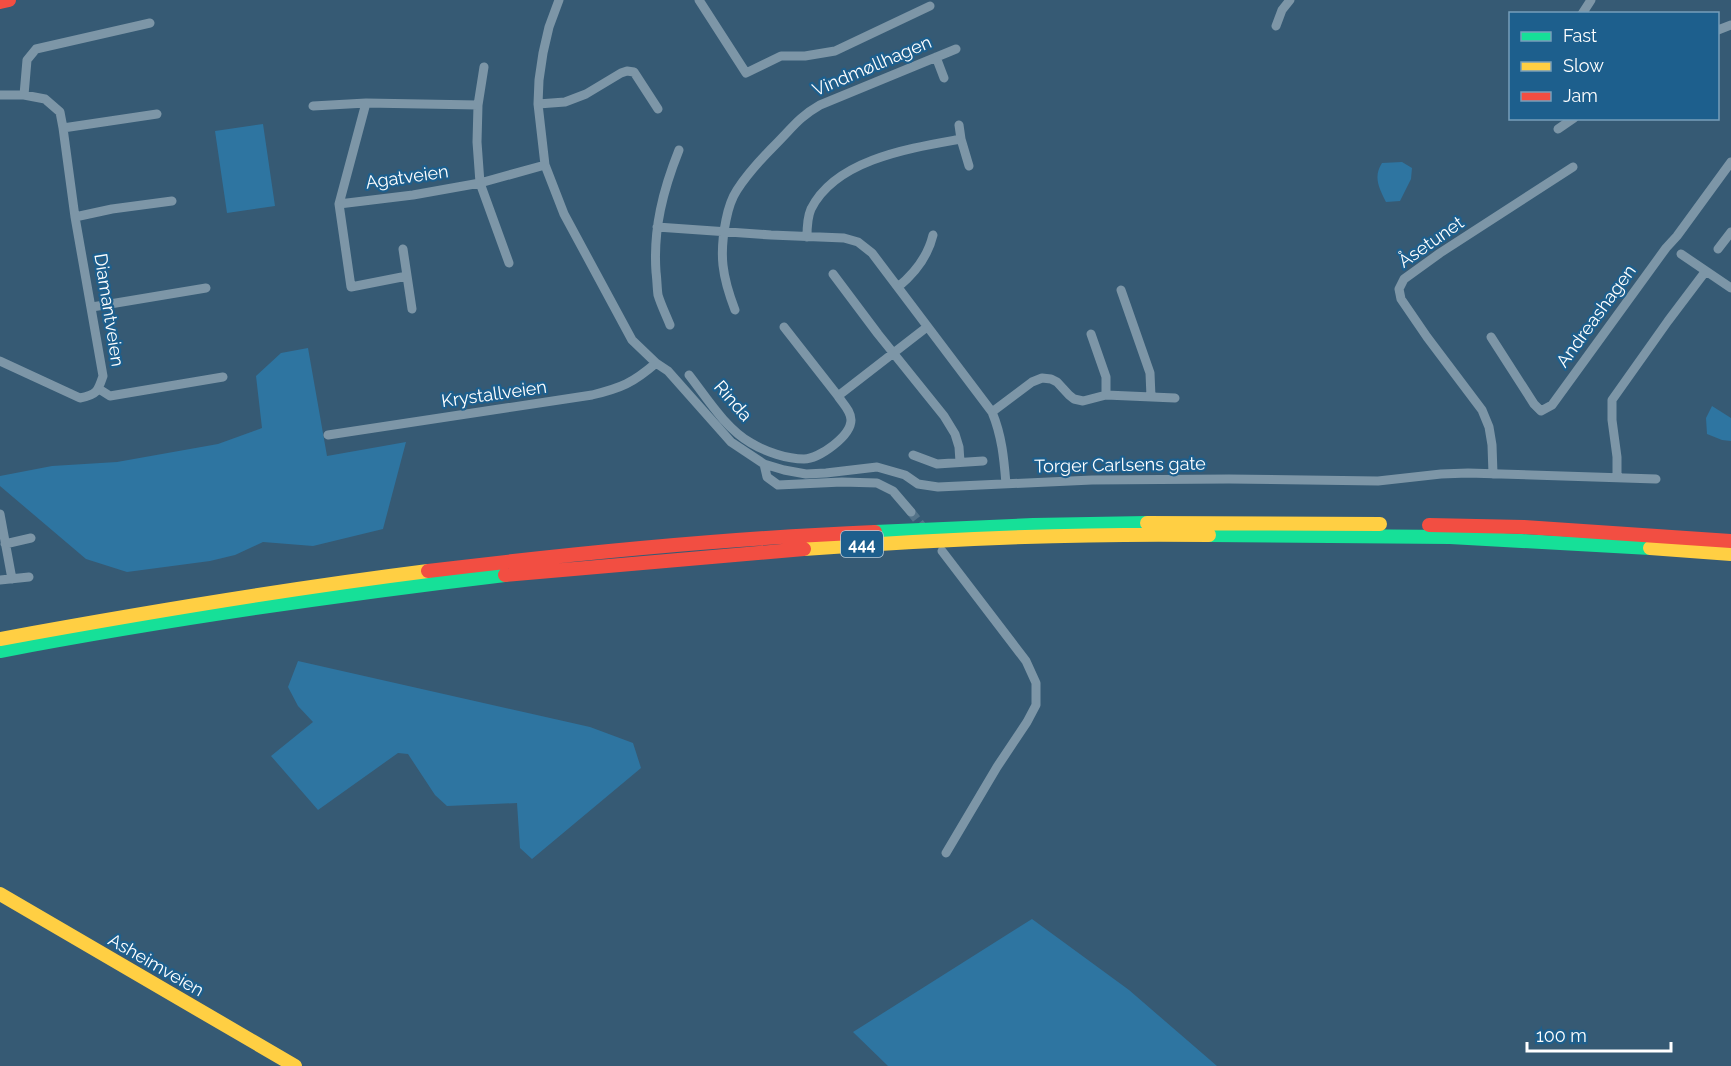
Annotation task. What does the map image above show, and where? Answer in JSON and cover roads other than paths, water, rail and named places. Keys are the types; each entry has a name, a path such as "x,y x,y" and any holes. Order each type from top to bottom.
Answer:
{"main road":[{"path":"0,3 9,0"},
{"name":"444","path":"0,639 210,602 380,576 588,553 795,536 1096,523 1295,522 1524,527 1731,541"},
{"name":"444","path":"0,651 77,636 450,580 797,548 1094,534 1389,535 1520,539 1731,554"},
{"name":"Asheimveien","path":"0,894 295,1066"}],"street":[{"path":"559,0 543,53 538,104 545,165 564,214 632,340 656,363"},
{"path":"699,0 746,73 781,56 805,56 836,51 930,6"},
{"path":"1276,26 1282,9 1290,0"},
{"path":"24,95 27,60 36,49 150,22"},
{"name":"Vindmøllhagen","path":"735,310 722,266 723,232 735,192 760,159 804,114 820,105 956,49"},
{"path":"936,57 944,78"},
{"path":"484,67 478,105 477,142 480,183 509,262"},
{"path":"538,104 565,102 586,94 627,71 634,72 658,109"},
{"name":"Diamantveien","path":"0,95 24,95 45,99 60,112 75,217 103,376 99,389 91,396 80,398 0,361"},
{"path":"313,106 366,103 478,105"},
{"name":"Agatveien","path":"366,103 339,204 351,287 407,276"},
{"path":"63,128 157,114"},
{"path":"1558,129 1571,120"},
{"path":"959,125 969,166"},
{"path":"807,237 810,211 832,182 850,171 888,155 961,139"},
{"path":"670,325 658,295 657,227 667,179 679,150"},
{"name":"Agatveien","path":"339,204 413,195 480,183 545,165"},
{"name":"Andreashagen","path":"1491,337 1534,404 1541,411 1552,405 1666,248 1730,165"},
{"name":"Åsetunet","path":"1493,474 1489,427 1482,410 1426,337 1401,299 1399,289 1404,279 1440,253 1573,167"},
{"path":"75,217 112,209 172,201"},
{"path":"657,227 844,238 858,242 873,252 992,412 1003,446 1006,484"},
{"path":"1718,249 1731,232"},
{"path":"898,287 911,276 925,257 931,246 933,235"},
{"path":"403,249 412,309"},
{"path":"1681,254 1731,288"},
{"path":"1617,477 1612,400 1705,272"},
{"path":"833,274 944,416 955,434 960,462"},
{"path":"92,307 206,288"},
{"path":"1121,290 1150,373 1151,397"},
{"name":"Rinda","path":"689,375 733,430 750,443 786,457 804,459 820,455 849,430 850,413 784,327"},
{"path":"838,396 927,327"},
{"path":"1091,334 1106,377 1107,395"},
{"name":"Torger Carlsens gate","path":"656,363 668,371 732,442 764,464 806,474 877,467 905,476 918,484 938,487 1092,480 1378,481 1441,474 1656,479"},
{"name":"Krystallveien","path":"328,435 592,396 620,388 639,378 656,363"},
{"path":"99,389 110,396 223,377"},
{"path":"992,412 1032,382 1042,378 1057,382 1069,395 1078,400 1087,401 1100,395 1175,398"},
{"path":"913,455 936,464 984,461"},
{"path":"764,464 767,477 778,485 877,483 893,491 911,512"},
{"path":"0,514 12,579"},
{"path":"5,544 31,538"},
{"path":"942,550 1026,661 1036,683 1036,705 1027,723 997,767 946,852"},
{"path":"0,580 29,578"}],"tunnel":[{"path":"911,512 925,530"}]}
